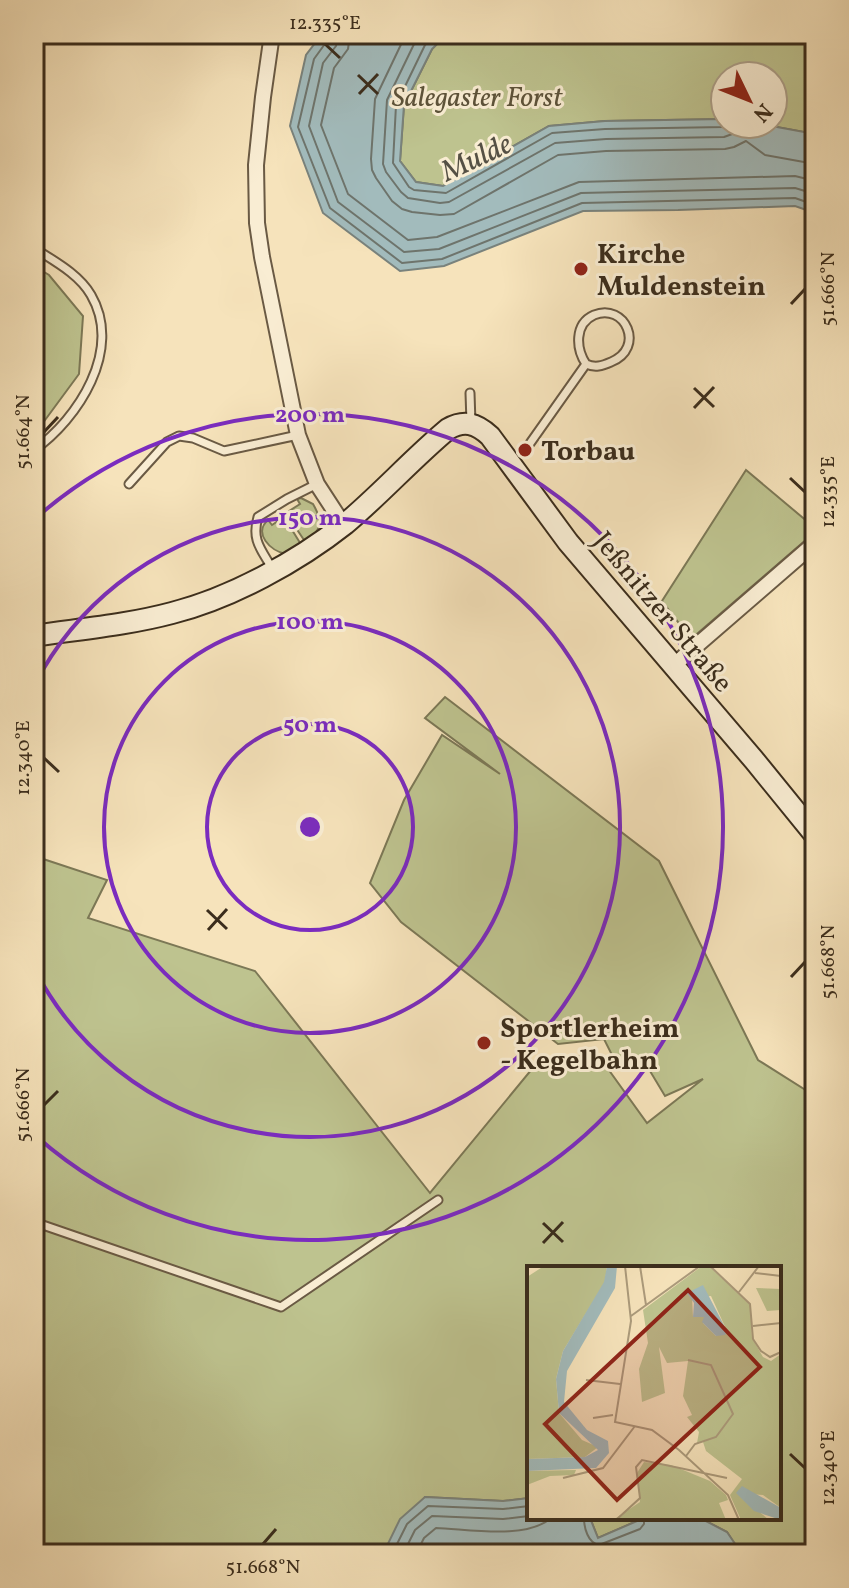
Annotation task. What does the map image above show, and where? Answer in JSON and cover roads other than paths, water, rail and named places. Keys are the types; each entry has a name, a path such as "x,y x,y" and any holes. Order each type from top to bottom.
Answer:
{"main road":[{"path":"34,636 171,613 204,603 273,570 343,524 448,429 461,423 471,424"},
{"name":"Jeßnitzer Straße","path":"471,424 521,455 568,542 815,835"}],"street":[{"path":"272,34 256,165 257,223 298,435 317,484 343,524"},
{"path":"673,666 815,543"}],"lane":[{"path":"34,248 67,269 91,294 100,318 102,335 96,373 77,407 45,443 34,450"},
{"path":"598,314 620,318 630,339 624,354 600,366 586,364 580,356 578,341 585,323 598,314"},
{"path":"521,455 586,364"},
{"path":"470,393 471,424"},
{"path":"129,484 167,442 179,436 193,438 224,451 298,435"},
{"path":"273,570 254,530 258,517 317,484"},
{"path":"34,1222 281,1307 438,1200"}],"water":[{"path":"322,34 447,34 432,49 404,105 400,161 416,182 443,186 549,126 605,121 709,119 709,140 789,140 789,129 815,134 815,213 795,206 583,211 444,266 400,271 323,213 290,126 306,55"},
{"path":"425,1497 503,1501 527,1498 527,1520 591,1520 598,1538 637,1520 704,1520 727,1532 742,1554 383,1554 400,1519"}],"place":[{"name":"Kirche Muldenstein","path":"581,269"},
{"name":"Torbau","path":"525,450"},
{"name":"Sportlerheim - Kegelbahn","path":"484,1043"}],"park label":[{"name":"Salegaster Forst","path":"477,96"}],"water label":[{"name":"Mulde","path":"476,157"}]}
